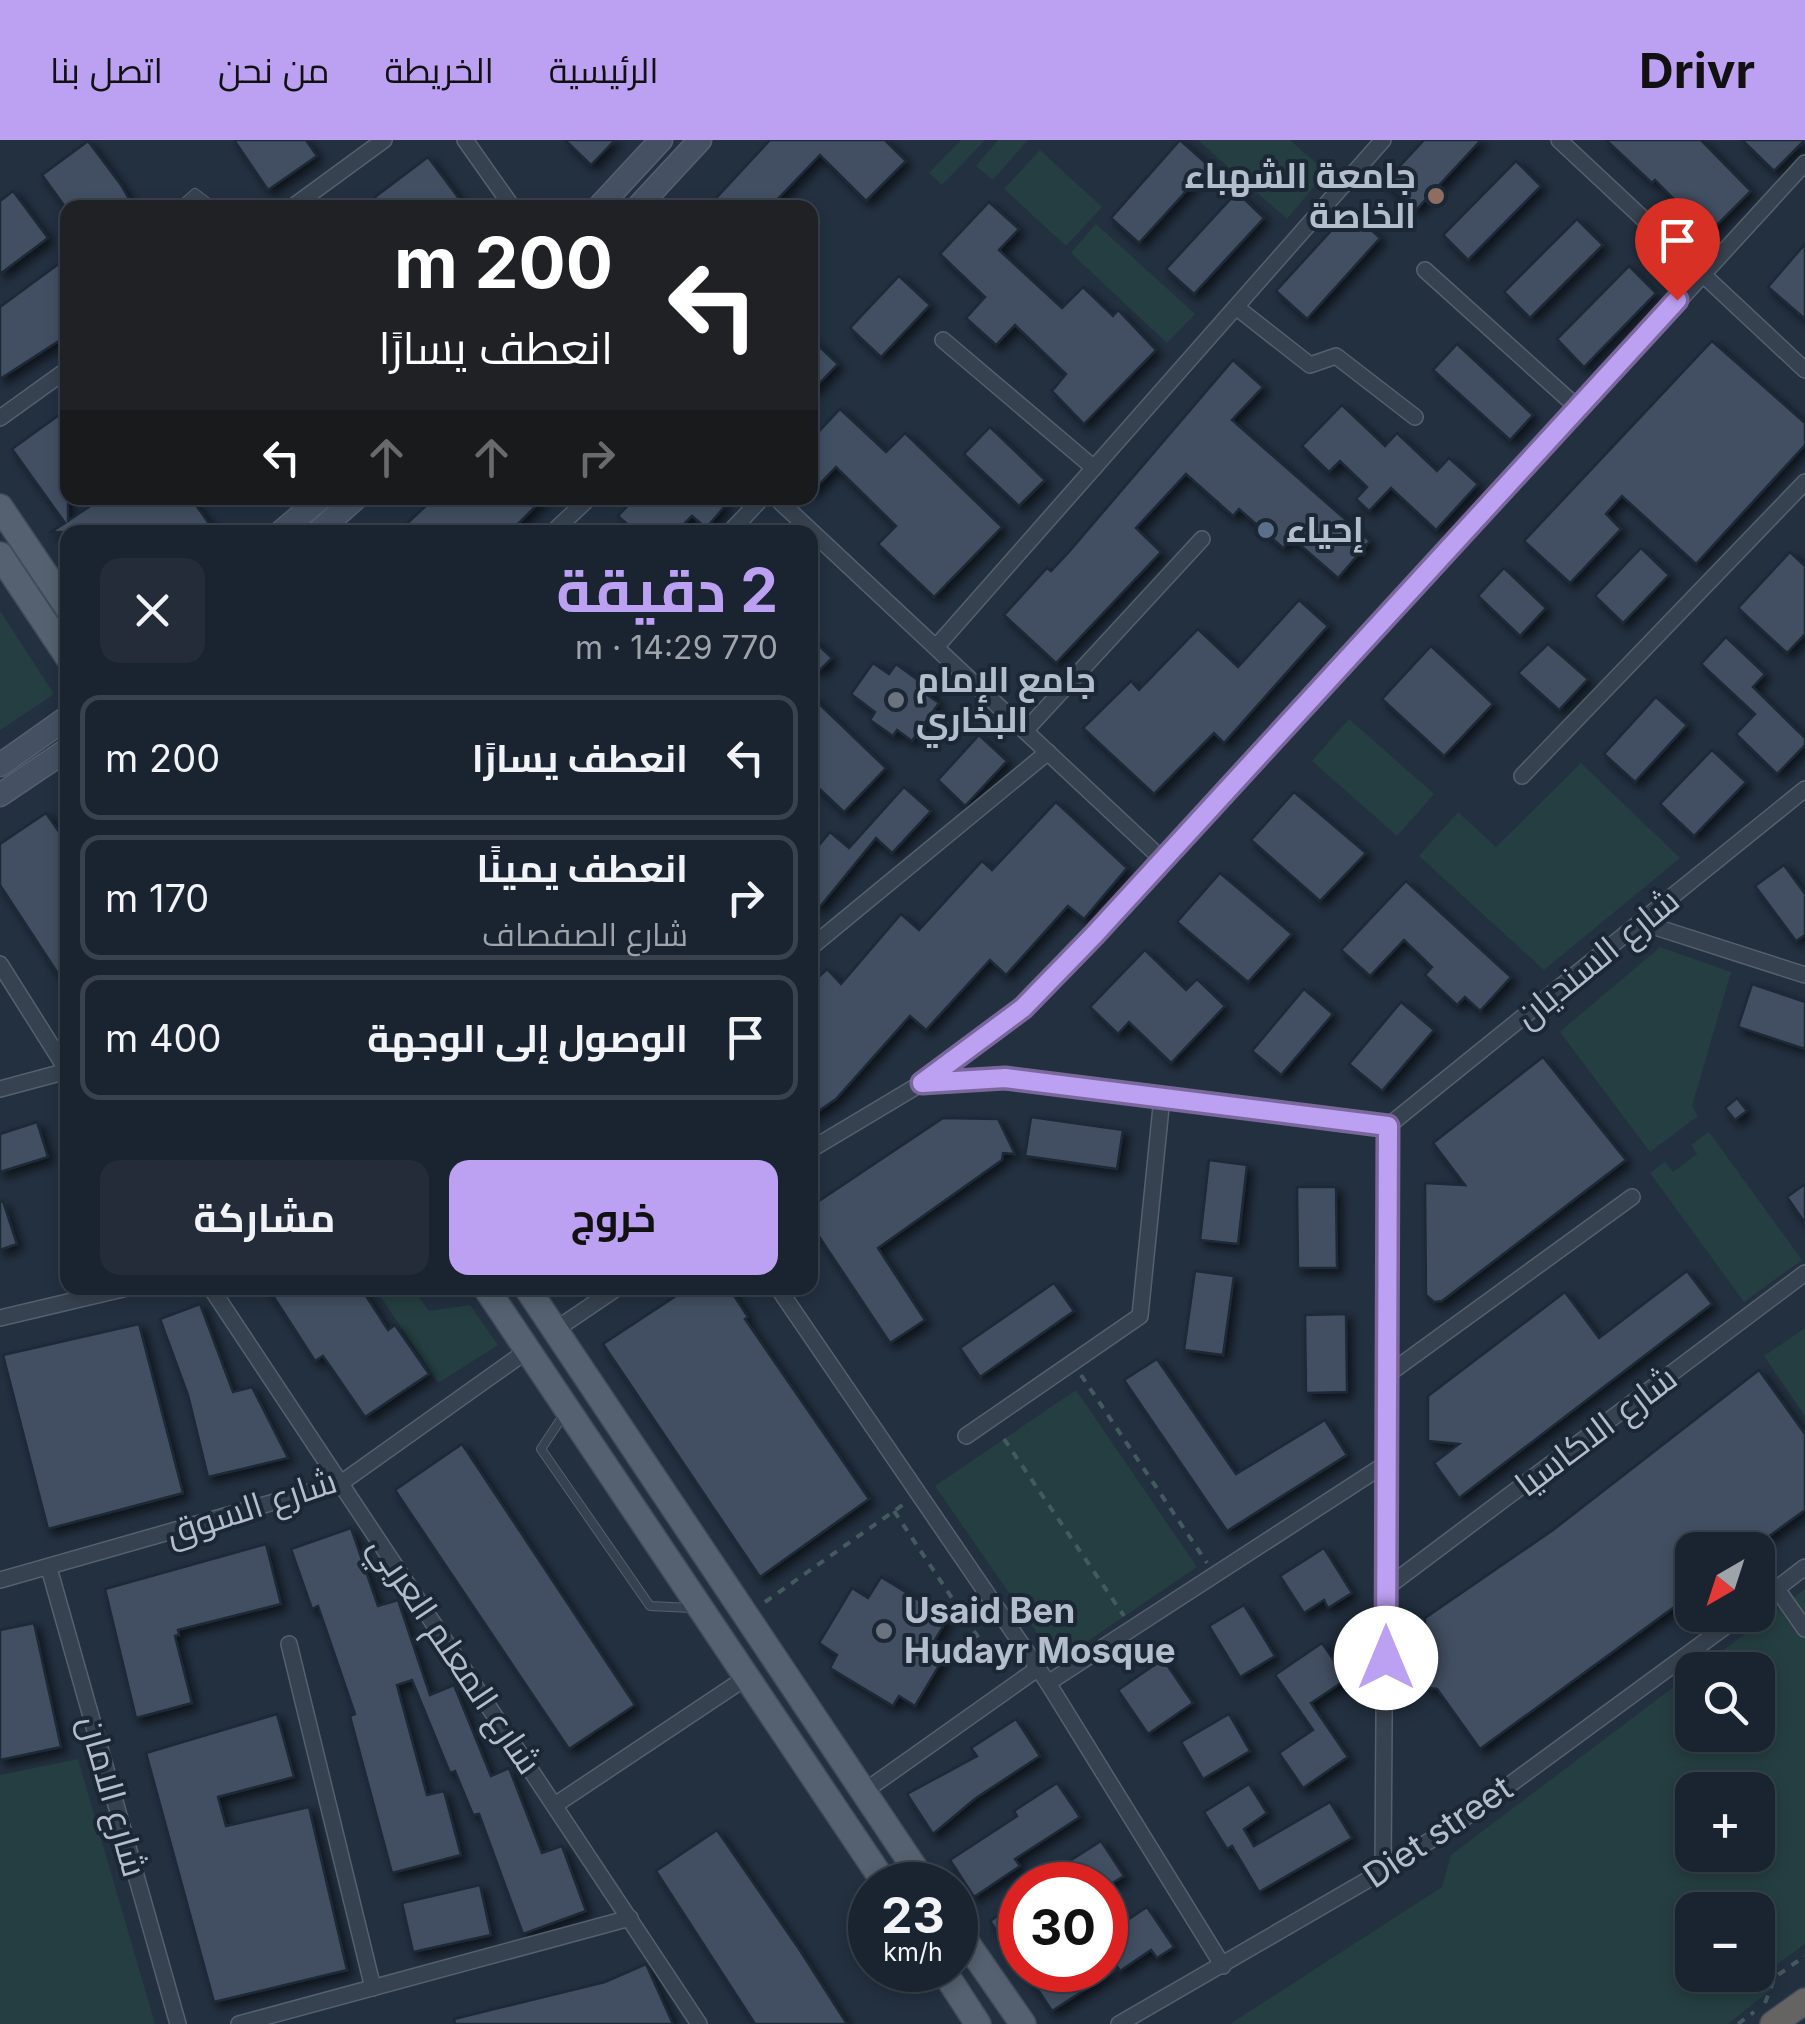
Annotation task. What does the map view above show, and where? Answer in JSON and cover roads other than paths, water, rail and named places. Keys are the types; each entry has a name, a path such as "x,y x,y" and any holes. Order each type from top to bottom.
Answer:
{"highway":[{"path":"1773,2024 1805,2001"}],"main road":[{"path":"605,200 661,140"},
{"path":"644,200 700,140"},
{"path":"289,525 313,505"},
{"path":"326,525 348,505"},
{"path":"0,507 60,596"},
{"path":"0,555 60,645"},
{"path":"0,765 60,723"},
{"path":"0,795 60,754"},
{"path":"491,1295 871,1862"},
{"path":"531,1295 910,1862"},
{"path":"978,1959 1024,2024"},
{"path":"955,1992 969,2018"}],"street":[{"path":"302,200 384,140"},
{"path":"465,140 507,200"},
{"path":"936,647 1383,140"},
{"path":"1559,140 1805,370"},
{"path":"818,1144 922,1083 1023,1008 1164,862 1805,163"},
{"path":"1425,270 1578,408"},
{"path":"1236,307 1310,365 1336,356 1415,417"},
{"path":"942,340 1094,468"},
{"path":"0,418 60,375"},
{"path":"1522,776 1805,482"},
{"path":"560,525 582,505"},
{"path":"737,525 755,505"},
{"path":"784,505 805,525"},
{"path":"818,537 1164,862"},
{"path":"1025,731 1202,538"},
{"path":"818,941 1048,752"},
{"name":"شارع السنديان","path":"1388,1126 1805,789"},
{"path":"1643,923 1805,975"},
{"path":"0,964 60,1061"},
{"path":"0,1089 60,1074"},
{"path":"922,1083 1005,1078 1388,1126 1384,1871"},
{"path":"966,1436 1140,1316 1162,1098"},
{"path":"1387,1375 1632,1196"},
{"name":"شارع الاكاسيا","path":"1386,1588 1805,1273"},
{"path":"0,1318 98,1295"},
{"name":"شارع المعلم العربي","path":"216,1295 699,2024"},
{"path":"555,1330 607,1295"},
{"path":"783,1295 1048,1684 1223,1966"},
{"name":"شارع السوق","path":"0,1580 341,1483 528,1350"},
{"path":"1048,1684 1386,1464"},
{"path":"1805,1567 1777,1589 1805,1630"},
{"name":"شارع الامان","path":"49,1568 178,2024"},
{"name":"Diet street","path":"1120,2024 1384,1871 1463,1819 1718,1632"},
{"path":"289,1644 373,1988"},
{"path":"862,1793 1038,1669"},
{"path":"555,1805 747,1677"},
{"path":"239,2024 630,1918"}],"lane":[{"path":"568,1410 541,1449 650,1606 701,1608"}],"place":[{"name":"جامعة الشهباء الخاصة","path":"1436,196"},
{"name":"إحياء","path":"1266,530"},
{"name":"جامع الإمام البخاري","path":"896,700"},
{"name":"Usaid Ben Hudayr Mosque","path":"884,1631"}]}
